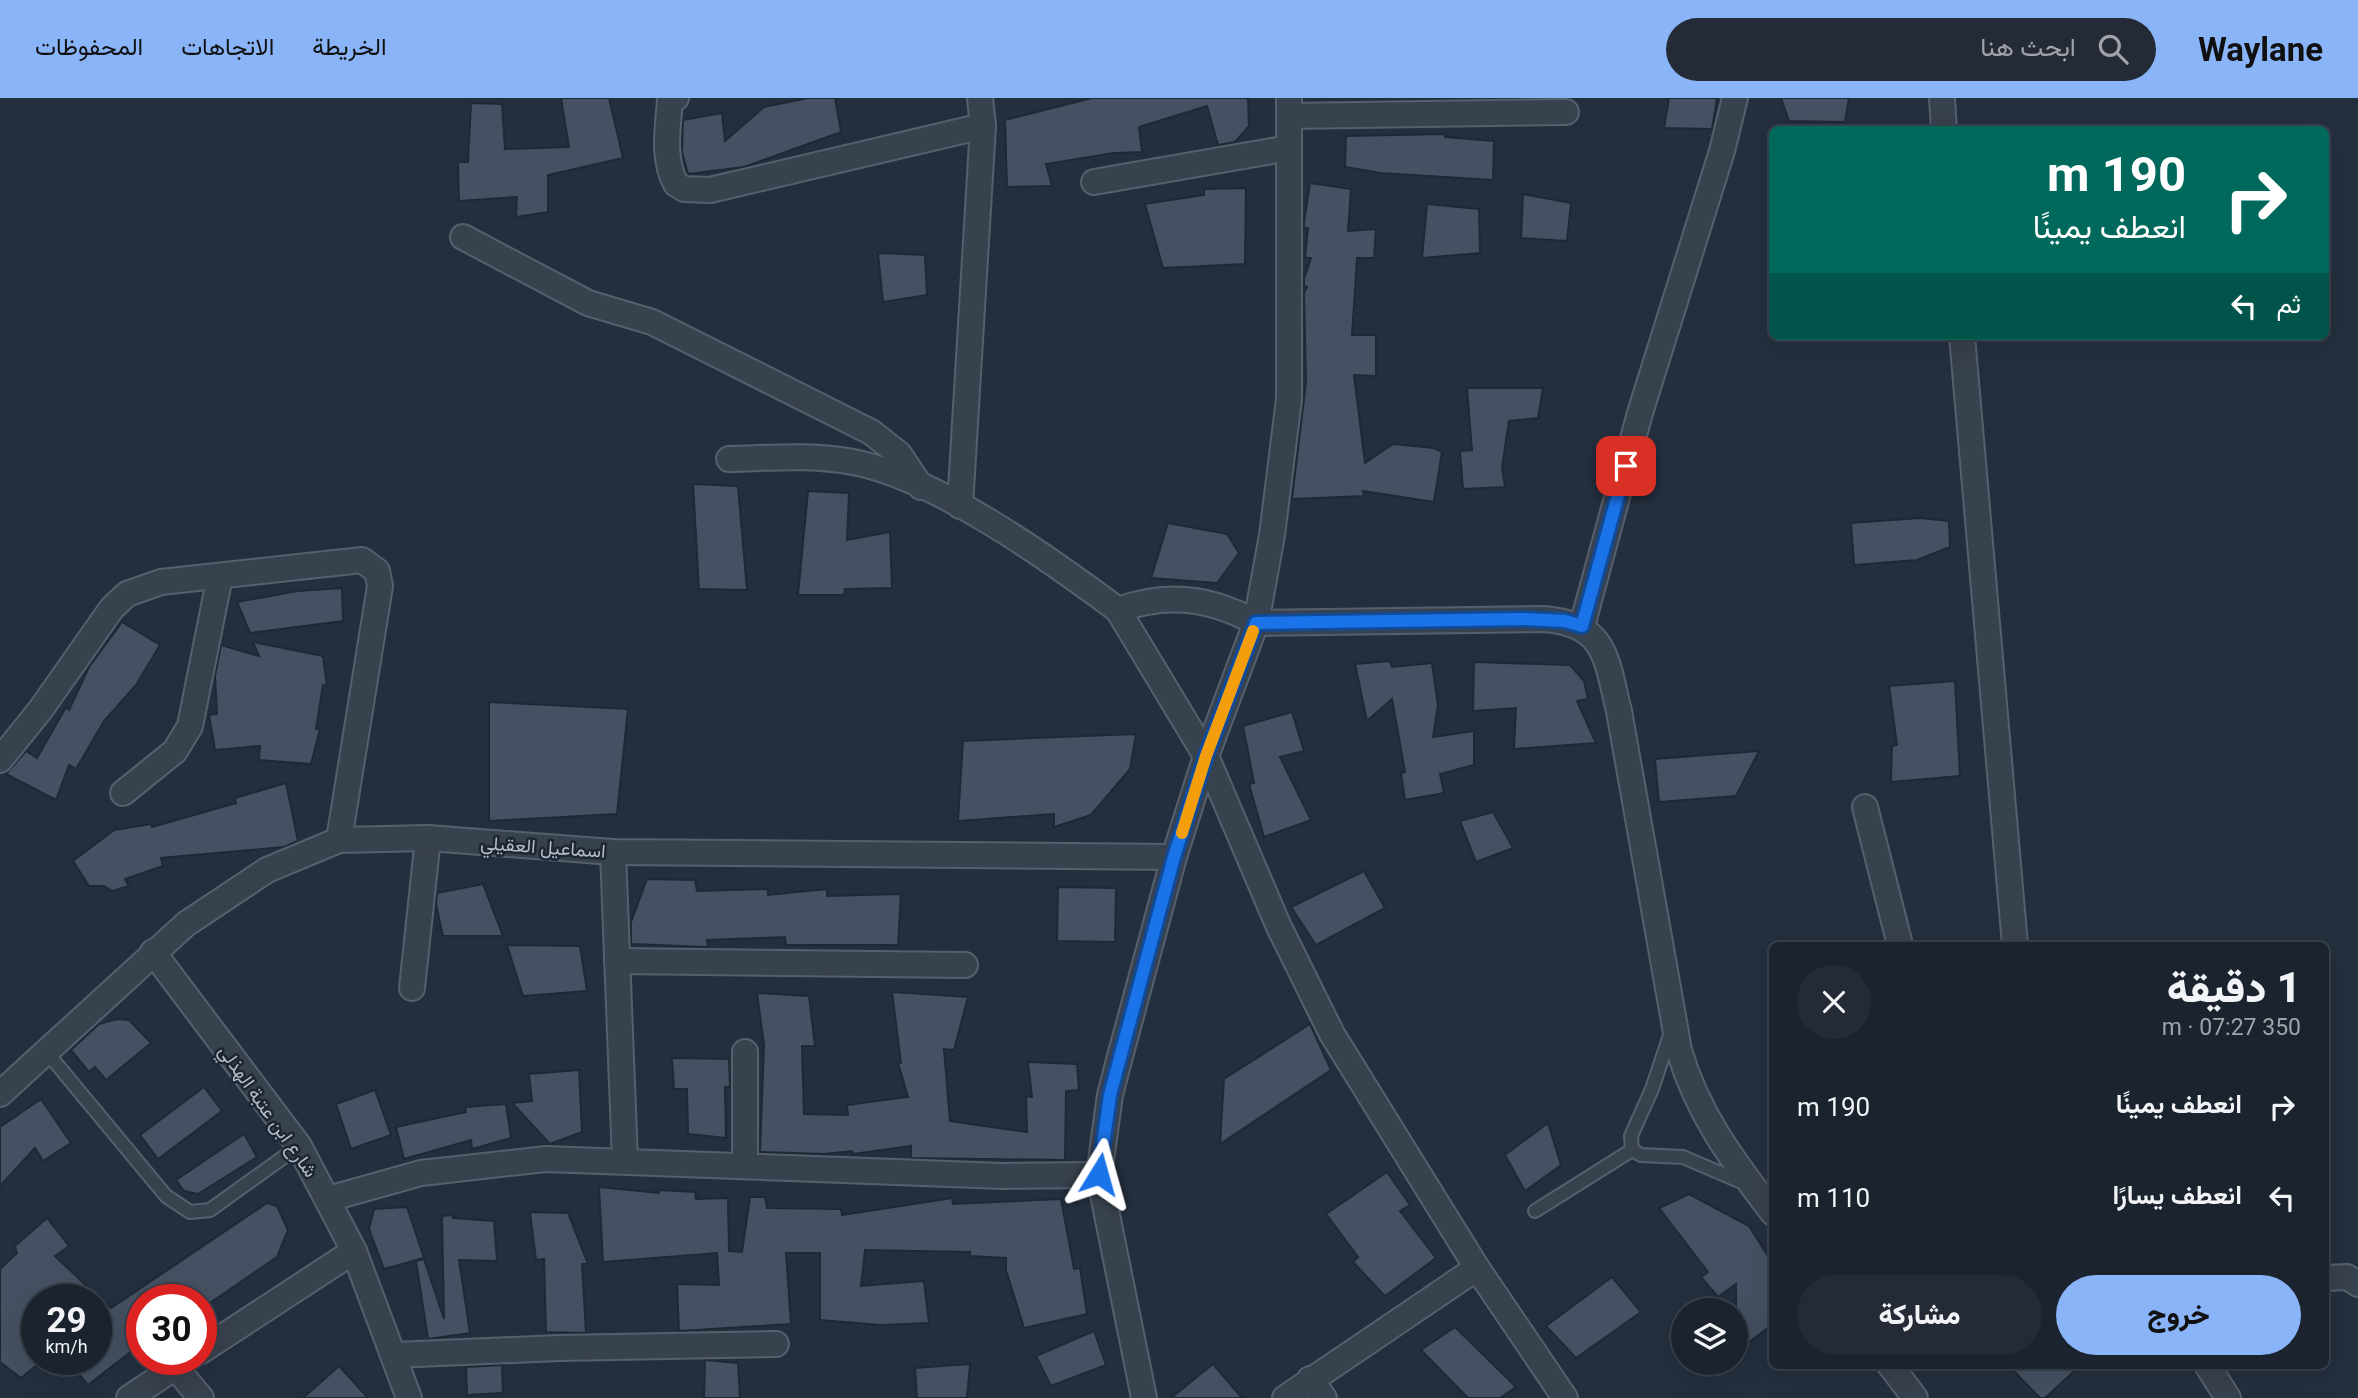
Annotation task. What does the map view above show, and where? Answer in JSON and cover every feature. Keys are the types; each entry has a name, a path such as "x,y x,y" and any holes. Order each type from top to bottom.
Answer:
{"street":[{"path":"960,506 983,126 980,98"},
{"path":"1582,626 1640,413 1723,151 1735,98"},
{"path":"1942,98 1944,126"},
{"path":"672,99 667,158 670,174 676,184 697,190 710,190 769,177 983,126"},
{"path":"1144,1398 1099,1174 1110,1095 1174,857 1206,756 1256,623 1272,535 1289,399 1289,107 1566,112"},
{"path":"1094,182 1289,148"},
{"path":"463,237 588,303 652,322 871,432 899,454 921,487"},
{"path":"1962,340 2015,942"},
{"path":"729,459 828,458 875,467 960,506 1059,566 1118,610 1206,756 1279,927 1332,1034 1477,1268 1564,1398"},
{"path":"0,760 41,709 112,608 127,594 161,582 354,559 369,562 377,570 380,586 339,840"},
{"path":"123,793 164,762 190,726 220,576"},
{"path":"1118,610 1147,601 1179,598 1226,608 1256,623 1524,619 1565,621 1582,626 1598,643 1606,660 1619,711 1685,1072 1702,1112 1769,1208"},
{"path":"1865,807 1899,942"},
{"path":"412,988 428,838"},
{"name":"اسماعيل العقيلي","path":"0,1094 153,953 245,882 294,857 339,840 428,838 613,852 1174,857"},
{"path":"613,852 625,1161"},
{"name":"شارع ابن عتبة الهذلي","path":"153,953 299,1146 354,1251 409,1398"},
{"path":"617,961 965,965"},
{"path":"745,1052 745,1165"},
{"path":"328,1199 431,1171 546,1159 1003,1176 1099,1174"},
{"path":"217,1340 354,1251"},
{"path":"1285,1398 1317,1388 1477,1268"},
{"path":"2329,1278 2347,1277 2358,1284"},
{"path":"394,1355 776,1344"},
{"path":"1893,1369 1915,1398"},
{"path":"2210,1369 2228,1398"},
{"path":"129,1398 163,1375"},
{"path":"188,1375 201,1398"}],"lane":[{"path":"1632,1150 1630,1140 1661,1065 1674,1018"},
{"path":"45,1050 166,1196 180,1208 190,1212 209,1210 299,1146"},
{"path":"1632,1150 1641,1154 1683,1157 1753,1187"},
{"path":"1535,1211 1632,1150"}],"building":[{"path":"561,98 609,98 623,158 548,175 548,212 516,217 517,197 459,201 458,162 468,162 471,103 502,104 505,149 569,147"},
{"path":"808,98 835,98 841,132 744,167 688,174 682,152 683,120 722,113 725,141 764,107"},
{"path":"1092,98 1248,98 1249,126 1235,142 1218,145 1207,106 1139,127 1142,152 1114,153 1046,164 1052,186 1007,187 1005,120"},
{"path":"1669,98 1717,98 1712,129 1664,128"},
{"path":"1781,98 1849,98 1845,122 1789,121"},
{"path":"1445,134 1445,137 1494,141 1493,180 1381,173 1345,167 1346,136"},
{"path":"1310,183 1351,189 1348,231 1376,229 1374,258 1357,258 1352,335 1376,335 1376,376 1354,375 1365,463 1393,444 1434,448 1442,452 1434,502 1363,491 1364,496 1292,499 1306,382 1304,293 1307,287 1304,286 1304,279 1311,258 1305,258 1308,228 1304,228 1304,222"},
{"path":"1246,188 1245,264 1163,268 1145,204 1204,195 1204,189"},
{"path":"1523,194 1571,203 1567,241 1521,238"},
{"path":"1427,204 1479,209 1480,253 1422,258"},
{"path":"878,253 925,255 927,295 883,302"},
{"path":"1467,388 1543,388 1538,418 1509,421 1502,467 1505,487 1463,489 1460,451 1472,450"},
{"path":"693,484 738,486 747,590 699,589"},
{"path":"808,491 849,493 847,540 890,532 892,588 845,589 844,595 798,595"},
{"path":"1920,518 1949,521 1950,547 1917,560 1854,565 1851,523"},
{"path":"1168,523 1227,534 1239,553 1217,583 1151,578"},
{"path":"342,588 343,621 250,633 237,602 298,591"},
{"path":"122,622 160,645 136,685 104,721 76,769 69,765 56,800 6,774 26,751 37,758 66,707 69,710 89,667"},
{"path":"253,642 323,656 327,686 323,685 316,729 320,729 311,764 259,760 260,746 215,750 209,715 217,714 215,676 221,645 259,656"},
{"path":"1390,661 1392,667 1432,663 1438,705 1433,737 1474,731 1474,765 1440,774 1444,793 1405,800 1401,773 1405,772 1392,699 1367,721 1355,664"},
{"path":"1474,662 1570,665 1584,681 1588,699 1577,701 1596,743 1514,749 1516,708 1473,711"},
{"path":"1955,681 1960,776 1891,782 1892,746 1897,745 1889,686"},
{"path":"489,702 628,709 617,814 489,821"},
{"path":"1292,712 1304,751 1280,757 1311,820 1264,837 1249,784 1254,783 1243,726"},
{"path":"1136,734 1130,769 1091,815 1054,827 1054,814 958,821 963,741"},
{"path":"1759,751 1736,796 1659,802 1655,759"},
{"path":"286,783 298,841 284,847 161,858 163,866 125,879 129,886 112,891 104,886 89,886 73,861 114,830 151,824 152,827 236,803 235,798"},
{"path":"1493,812 1513,848 1476,862 1460,821"},
{"path":"1364,871 1385,908 1316,945 1291,907"},
{"path":"647,879 695,880 697,891 768,889 768,895 827,889 827,896 901,894 898,945 786,945 785,937 707,940 708,947 631,944 631,922"},
{"path":"483,884 503,936 443,936 436,904 437,893"},
{"path":"1058,887 1116,888 1115,942 1057,941"},
{"path":"507,945 580,946 587,991 523,996"},
{"path":"892,992 968,997 954,1050 944,1049 950,1121 1027,1132 1026,1096 1032,1097 1028,1062 1077,1064 1079,1090 1066,1091 1065,1160 911,1158 911,1146 853,1154 852,1151 824,1154 760,1152 764,1045 757,993 809,996 815,1046 802,1046 804,1114 848,1115 847,1105 908,1097 898,1063 901,1063"},
{"path":"117,1019 129,1020 151,1043 106,1080 95,1067 89,1072 71,1050 99,1024"},
{"path":"1310,1024 1331,1070 1220,1144 1224,1079"},
{"path":"672,1058 729,1059 730,1087 725,1087 726,1138 688,1134 687,1089 674,1089"},
{"path":"579,1070 582,1132 550,1144 512,1103 532,1101 529,1074"},
{"path":"204,1087 222,1111 158,1159 140,1135"},
{"path":"375,1090 391,1135 351,1149 336,1104"},
{"path":"41,1099 71,1143 43,1161 35,1148 0,1186 0,1127"},
{"path":"506,1104 511,1138 472,1149 471,1140 404,1159 396,1127 466,1112 465,1107"},
{"path":"1548,1123 1561,1165 1525,1191 1505,1155"},
{"path":"244,1134 257,1157 198,1194 184,1191 176,1180"},
{"path":"1387,1172 1410,1205 1400,1211 1436,1258 1385,1296 1353,1262 1358,1257 1326,1214"},
{"path":"599,1187 659,1193 659,1190 695,1192 696,1199 728,1198 729,1251 742,1252 750,1197 765,1197 767,1208 841,1209 842,1215 952,1198 953,1204 1061,1199 1074,1269 1080,1268 1087,1314 1024,1328 1006,1270 1006,1258 970,1256 970,1252 865,1250 861,1286 924,1281 929,1323 881,1325 820,1320 820,1253 786,1253 791,1324 679,1331 677,1284 719,1285 717,1253 603,1262"},
{"path":"1689,1194 1749,1226 1769,1258 1769,1327 1748,1343 1748,1298 1736,1298 1736,1284 1718,1297 1701,1277 1708,1272 1659,1208"},
{"path":"267,1203 277,1206 288,1230 277,1257 217,1298 217,1284 147,1284"},
{"path":"407,1207 424,1258 384,1269 369,1229 374,1209"},
{"path":"530,1212 568,1213 588,1264 582,1264 586,1333 546,1332 544,1259 536,1260"},
{"path":"452,1215 453,1218 494,1221 497,1261 459,1260 470,1333 428,1339 416,1261 424,1259 444,1319 442,1216"},
{"path":"47,1218 69,1246 55,1256 85,1284 21,1284 21,1375 25,1375 21,1378 0,1362 0,1269 17,1253 15,1246"},
{"path":"1612,1277 1641,1312 1576,1358 1546,1326"},
{"path":"126,1298 126,1355 112,1366 112,1307"},
{"path":"1455,1327 1516,1387 1500,1398 1468,1398 1421,1350"},
{"path":"1094,1331 1106,1365 1051,1386 1036,1356"},
{"path":"705,1360 738,1363 740,1398 704,1398"},
{"path":"970,1364 967,1398 917,1398 915,1368"},
{"path":"1213,1364 1242,1398 1171,1398"},
{"path":"502,1365 503,1393 467,1395 466,1367"},
{"path":"339,1366 368,1398 303,1398"},
{"path":"2012,1369 2077,1369 2045,1398 2040,1398"},
{"path":"80,1375 101,1375 88,1385"}],"slow traffic":[{"path":"1182,833 1206,756 1253,631"}],"route":[{"path":"1099,1174 1110,1095 1174,857 1206,756 1256,623 1544,619 1582,626 1626,466"}]}
